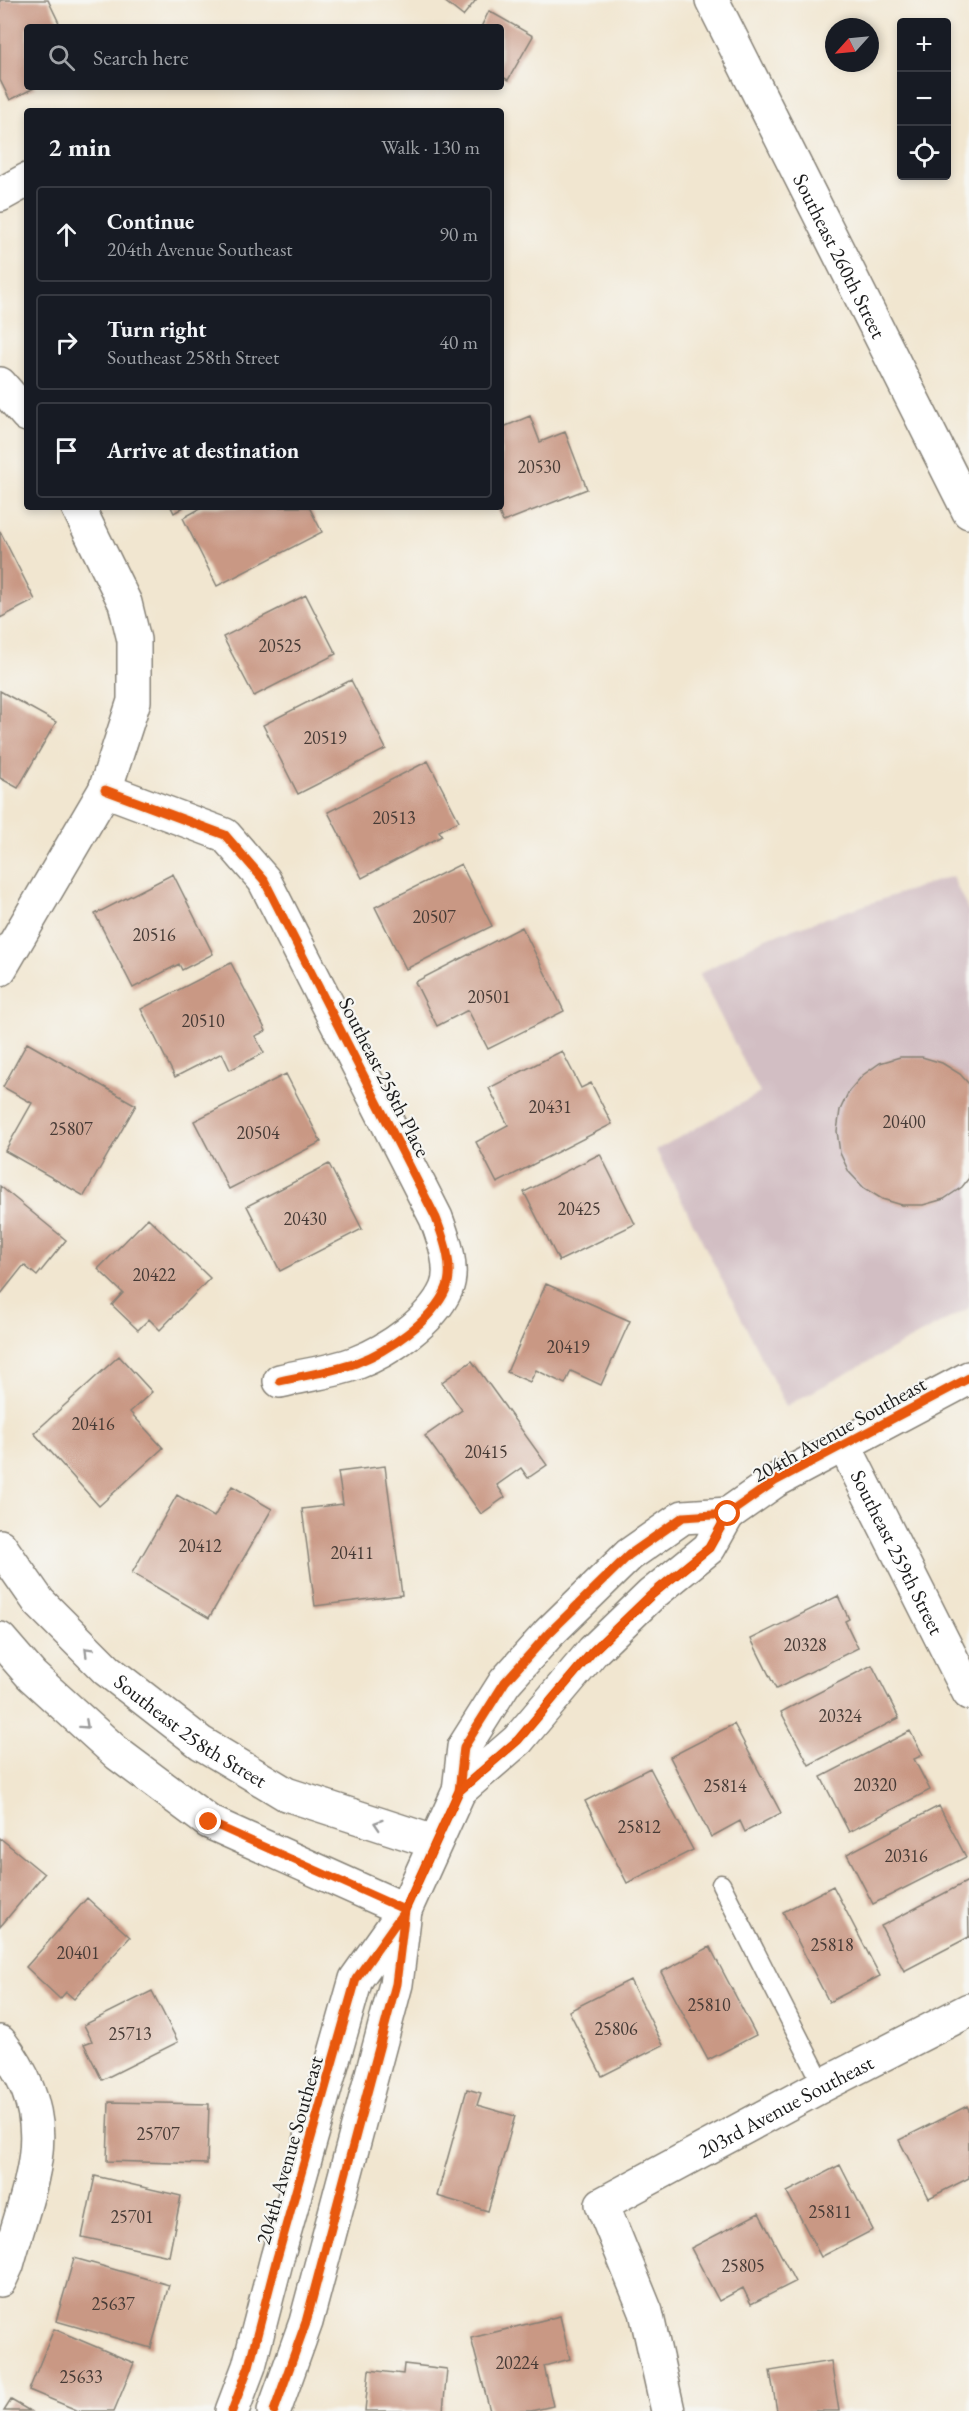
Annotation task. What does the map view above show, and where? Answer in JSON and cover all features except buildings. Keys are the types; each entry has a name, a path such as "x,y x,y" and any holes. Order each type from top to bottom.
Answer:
{"street":[{"name":"Southeast 260th Street","path":"712,0 969,512"},
{"path":"0,195 24,182"},
{"path":"0,384 24,412"},
{"path":"0,969 105,790 134,701 134,640 125,603 79,510"},
{"name":"Southeast 258th Place","path":"105,790 225,835 264,880 436,1218 449,1255 447,1288 424,1321 394,1342 356,1363 280,1381"},
{"name":"204th Avenue Southeast","path":"459,1791 518,1740 593,1651 651,1596 709,1548 728,1514 775,1481 969,1378"},
{"name":"Southeast 259th Street","path":"843,1443 969,1693"},
{"name":"204th Avenue Southeast","path":"232,2411 249,2366 356,1979 405,1910 459,1791 464,1747 505,1682 549,1633 628,1555 683,1516 728,1514"},
{"name":"Southeast 258th Street","path":"0,1546 39,1602 107,1670 201,1743 286,1794 434,1842"},
{"path":"0,1639 32,1676 118,1754 209,1822 405,1910"},
{"name":"204th Avenue Southeast","path":"274,2411 306,2322 396,1984 405,1910"},
{"name":"203rd Avenue Southeast","path":"668,2411 646,2312 602,2204 823,2085 969,2010"},
{"path":"0,2042 13,2058 28,2086 37,2118 38,2151 7,2265 0,2280"}],"lane":[{"path":"721,1884 823,2085"}],"shaded area":[{"path":"952,876 969,912 969,1308 786,1406 656,1150 760,1093 699,974 763,939"}],"cycle path":[{"path":"105,790 225,835 264,880 436,1218 445,1243 449,1262 446,1289 431,1312 408,1334 382,1351 356,1363 280,1381"},
{"path":"728,1514 775,1481 969,1378"},
{"path":"405,1910 459,1791 464,1747 505,1682 549,1633 629,1555 683,1517 728,1514 709,1548 651,1595 593,1651 518,1740 459,1791"},
{"path":"232,2411 249,2366 356,1979 405,1910 396,1984 306,2322 274,2411"}],"route":[{"path":"209,1822 405,1910 459,1791 518,1740 593,1651 651,1596 709,1548 728,1514"}]}
